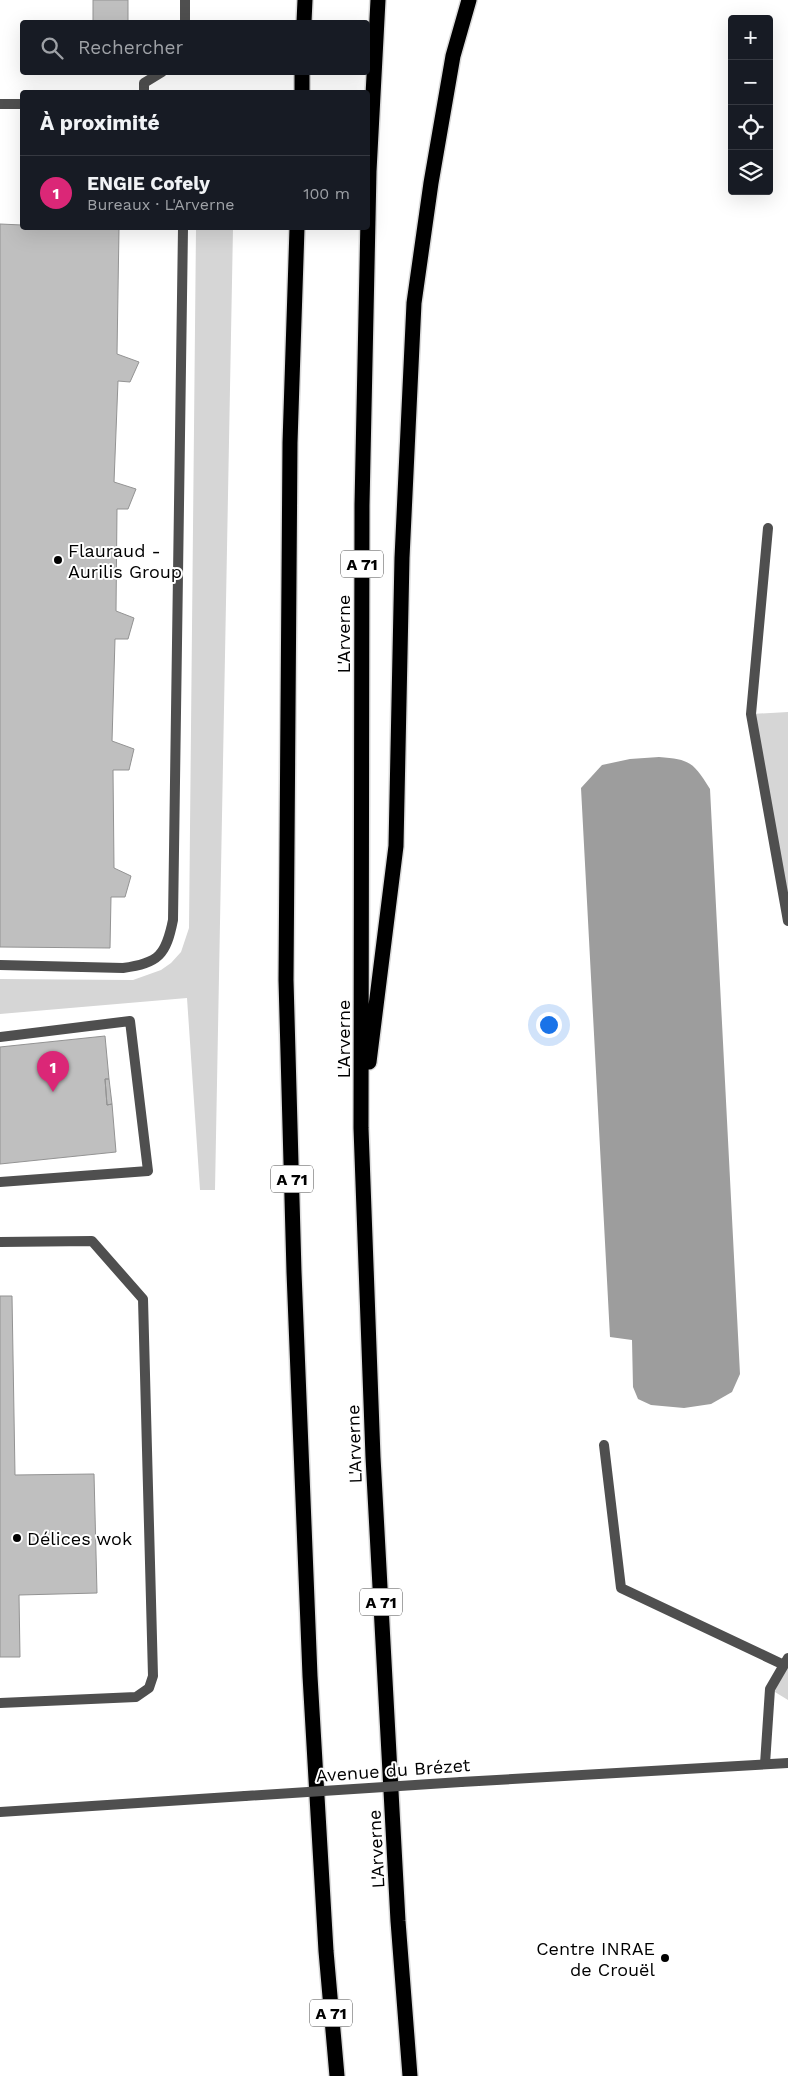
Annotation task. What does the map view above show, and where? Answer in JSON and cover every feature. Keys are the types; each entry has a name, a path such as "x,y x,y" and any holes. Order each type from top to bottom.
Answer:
{"highway":[{"path":"304,20 305,0"},
{"name":"L'Arverne","path":"370,152 378,0"},
{"path":"361,1128 396,846 402,558 414,303 431,184 453,56 469,0"},
{"path":"302,75 302,90"},
{"name":"A 71","path":"297,230 290,442 286,980 294,1272 310,1676 326,1951 337,2076"},
{"name":"L'Arverne","path":"368,230 362,505 361,1128 374,1477 398,1921 410,2076"}],"street":[{"path":"185,0 185,20"},
{"path":"144,90 144,83 157,75"},
{"path":"0,104 20,104"},
{"path":"0,965 123,968 144,965 160,956 169,940 173,920 183,230"},
{"path":"768,528 751,714 788,921"},
{"path":"0,1037 130,1021 148,1170 0,1182"},
{"path":"0,1242 92,1241 143,1299 153,1676 149,1688 136,1697 0,1703"},
{"path":"604,1445 621,1588 786,1662 770,1689 765,1764"},
{"name":"Avenue du Brézet","path":"0,1812 788,1763"}],"shaded area":[{"path":"196,230 233,230 215,1190 200,1190 187,998 0,1014 0,979 133,980 161,970 171,963 181,952 189,928"},
{"path":"788,712 788,921 751,714"},
{"path":"659,757 678,759 690,764 700,773 710,789 740,1374 732,1392 711,1404 684,1408 651,1405 638,1399 633,1387 632,1340 610,1337 581,788 602,765 630,759"},
{"path":"788,1658 788,1700 770,1689"}],"building":[{"path":"93,0 128,0 128,20 93,20"},
{"name":"Flauraud - Aurilis Group","path":"0,224 20,225 20,230 119,230 117,354 139,362 130,382 118,381 114,482 136,489 128,509 117,509 116,611 134,618 128,639 115,639 112,741 134,749 129,770 113,770 114,868 131,876 125,897 111,897 110,948 0,947"},
{"path":"105,1036 109,1079 105,1079 107,1105 112,1104 116,1152 0,1164 0,1047"},
{"path":"105,1079 109,1079 112,1104 107,1105"},
{"path":"0,1296 12,1296 15,1475 94,1474 97,1593 19,1595 20,1657 0,1657"}],"place":[{"name":"Flauraud - Aurilis Group","path":"58,560"},
{"name":"ENGIE Cofely","path":"53,1092"},
{"name":"Délices wok","path":"17,1538"},
{"name":"Centre INRAE de Crouël","path":"665,1958"}]}
